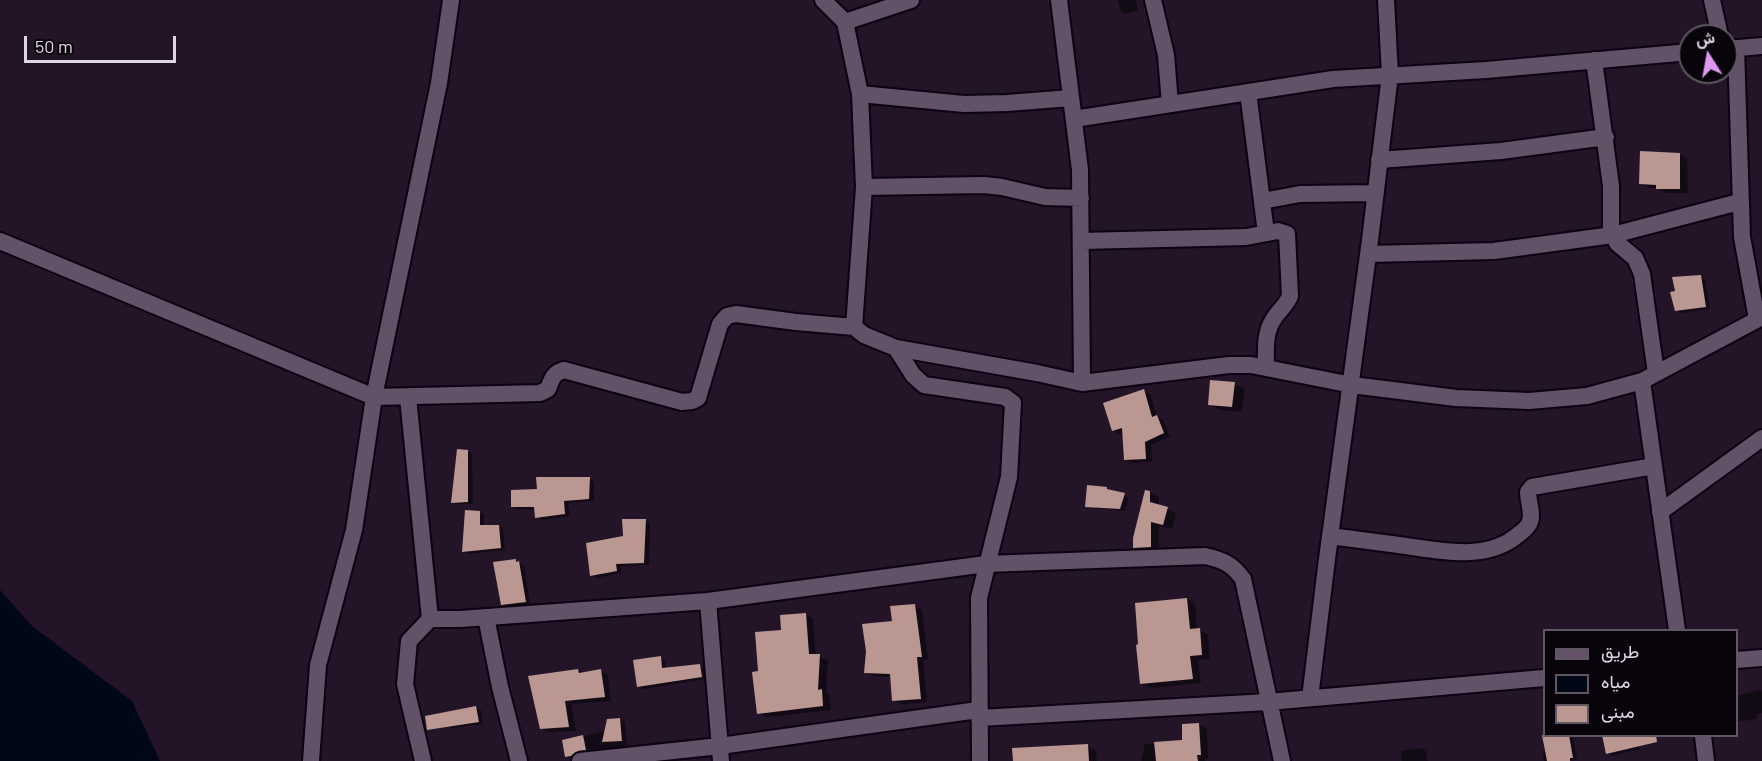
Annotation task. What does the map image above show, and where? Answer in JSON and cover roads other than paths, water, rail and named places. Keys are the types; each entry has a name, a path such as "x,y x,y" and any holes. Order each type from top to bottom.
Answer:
{"street":[{"path":"311,761 318,665 354,530 374,397 439,83 451,0"},
{"path":"823,0 846,22 860,94 864,187 854,327"},
{"path":"846,22 911,0"},
{"path":"1059,0 1080,170 1082,383"},
{"path":"1153,0 1166,55 1170,104"},
{"path":"1310,698 1390,75 1386,0"},
{"path":"1712,0 1717,24"},
{"path":"1738,48 1762,46"},
{"path":"1074,118 1332,79 1486,70 1678,53"},
{"path":"1594,60 1606,137 1613,235 1617,243 1635,258 1642,274 1654,466 1677,629"},
{"path":"0,241 374,397 540,393 548,389 553,376 564,370 682,402 692,401 698,398 720,324 727,316 736,314 854,327 864,335 896,348 1082,383 1229,365 1251,365 1352,385 1456,398 1528,401 1587,396 1649,377 1760,318 1742,237 1733,84"},
{"path":"1248,92 1266,233"},
{"path":"860,94 964,104 1007,104 1071,98"},
{"path":"1379,160 1501,151 1606,137"},
{"path":"864,187 984,185 1002,186 1045,197 1081,198"},
{"path":"1262,201 1300,194 1376,193"},
{"path":"1368,254 1494,251 1613,235 1739,202"},
{"path":"1081,241 1246,237 1278,231 1287,234 1291,287 1286,305 1274,317 1266,336 1266,368"},
{"path":"896,348 913,375 924,385 1005,397 1013,403 1009,477 979,598 980,761"},
{"path":"408,397 430,619"},
{"path":"1660,512 1762,438"},
{"path":"1330,536 1452,552 1481,551 1500,547 1513,540 1530,522 1528,492 1532,488 1654,466"},
{"path":"423,761 405,684 409,641 430,619 708,601 986,564 1206,556 1222,559 1234,567 1243,579 1282,761"},
{"path":"708,601 721,754"},
{"path":"486,617 500,687 519,761"},
{"path":"1738,660 1762,658"},
{"path":"580,761 721,754 978,714 1268,702 1543,678"},
{"path":"1703,737 1706,761"}],"water":[{"path":"0,590 32,626 132,701 160,761 0,761"}]}
